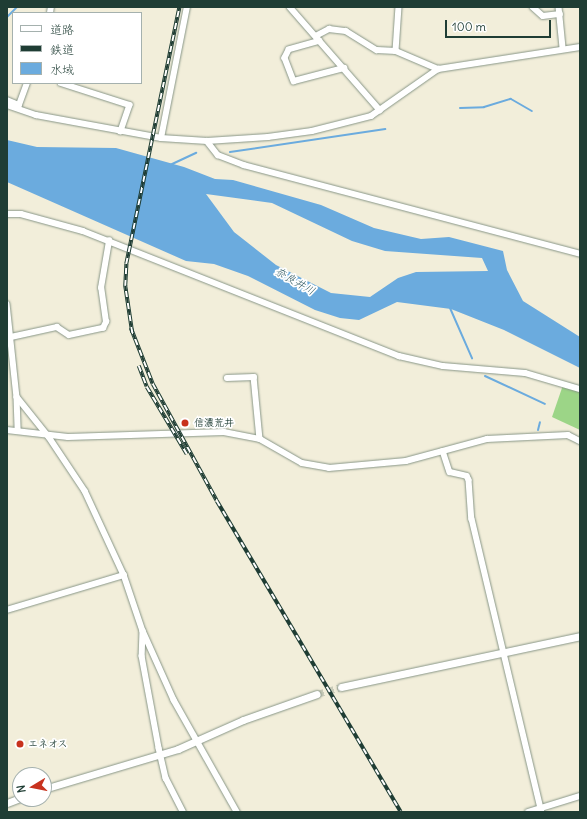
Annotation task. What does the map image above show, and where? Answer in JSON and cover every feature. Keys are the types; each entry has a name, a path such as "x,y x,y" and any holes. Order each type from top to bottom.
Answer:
{"street":[{"path":"161,138 187,7"},
{"path":"290,7 380,110"},
{"path":"396,51 399,7"},
{"path":"533,7 543,16 560,14"},
{"path":"559,7 563,48"},
{"path":"344,68 294,81 285,58 289,50 318,38 329,29 346,31 377,50 396,51 438,69"},
{"path":"7,105 36,115 161,138 206,141 312,131 354,122 380,110 438,69 563,48 580,47"},
{"path":"7,100 19,105 27,84"},
{"path":"64,84 130,105 121,131"},
{"path":"206,141 218,155 244,165 580,254"},
{"path":"7,214 57,223 109,241 399,356 443,366 525,373 580,389"},
{"path":"11,337 57,328 69,335 103,328 106,322 101,288 109,241"},
{"path":"7,304 17,397 18,430"},
{"path":"227,378 254,377 260,439"},
{"path":"17,397 50,437 85,491 124,575 143,631 196,741 236,812"},
{"path":"7,430 18,430 50,437 224,432 260,439 302,463 329,468 394,463 487,439 568,435 580,441"},
{"path":"443,451 450,472 467,476 469,480 472,519 542,810"},
{"path":"7,610 124,575"},
{"path":"143,631 142,656 160,756 182,812"},
{"path":"341,687 504,650 580,636"},
{"path":"52,786 83,775 160,756 317,694"},
{"path":"528,812 542,810 580,796"}],"green space":[{"path":"563,385 580,391 580,430 552,417"}],"water":[{"name":"奈良井川","path":"7,140 37,147 116,148 184,167 215,179 233,180 321,205 374,228 421,239 449,237 503,251 507,270 523,301 580,337 580,368 504,330 451,309 397,302 359,320 340,318 315,310 248,276 214,264 186,261 7,182","holes":["206,194 272,203 352,241 385,251 482,258 488,271 416,272 398,278 370,297 331,293 276,265 234,232"]}],"waterway":[{"path":"7,17 17,7"},
{"path":"460,108 484,107 511,99 532,111"},
{"path":"230,152 385,129"},
{"path":"170,165 196,153"},
{"path":"450,308 472,358"},
{"path":"485,376 545,404"},
{"path":"538,430 540,422"}],"tunnel":[{"path":"317,694 341,687"}],"railway":[{"path":"132,333 125,286 126,264 179,7"},
{"path":"131,328 153,384 217,501 401,812"},
{"path":"139,366 147,387 187,454"}],"place":[{"name":"信濃荒井","path":"185,423"},
{"name":"エネオス","path":"20,744"}]}
